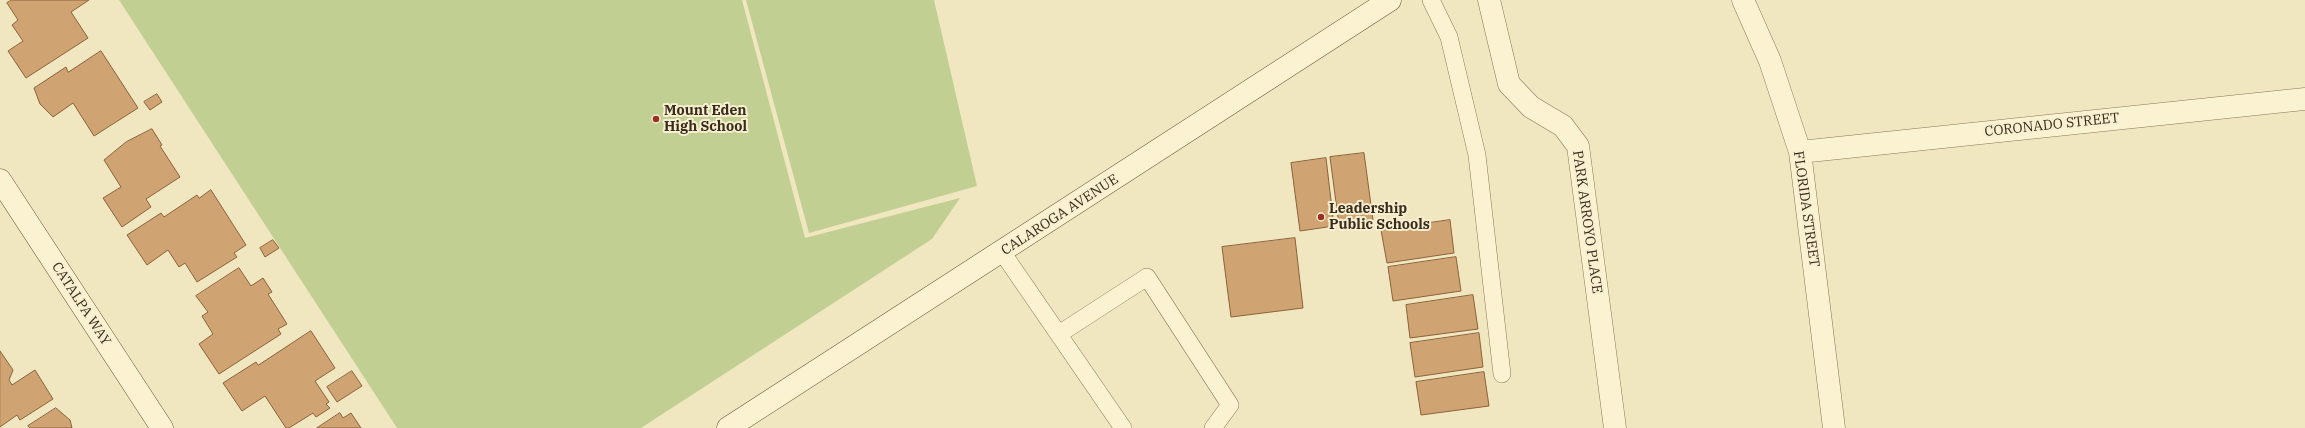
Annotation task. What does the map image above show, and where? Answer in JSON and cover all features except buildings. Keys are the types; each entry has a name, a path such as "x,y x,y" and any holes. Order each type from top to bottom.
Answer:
{"street":[{"name":"CALAROGA AVENUE","path":"728,428 1390,0"},
{"name":"PARK ARROYO PLACE","path":"1489,0 1509,84 1531,107 1563,126 1578,146 1615,428"},
{"name":"FLORIDA STREET","path":"1743,0 1770,62 1800,152 1834,428"},
{"name":"CORONADO STREET","path":"1800,152 2305,99"},
{"name":"CATALPA WAY","path":"0,180 162,428"}],"lane":[{"path":"1431,0 1449,37 1477,155 1502,374"},
{"path":"1002,252 1123,428"},
{"path":"1059,334 1148,277 1230,405 1213,428"}],"green space":[{"name":"Mount Eden High School","path":"119,0 742,0 805,238 960,198 932,239 641,428 397,428"},
{"path":"746,0 934,0 977,186 809,233"}],"place":[{"name":"Mount Eden High School","path":"656,119"},
{"name":"Leadership Public Schools","path":"1321,217"}]}
